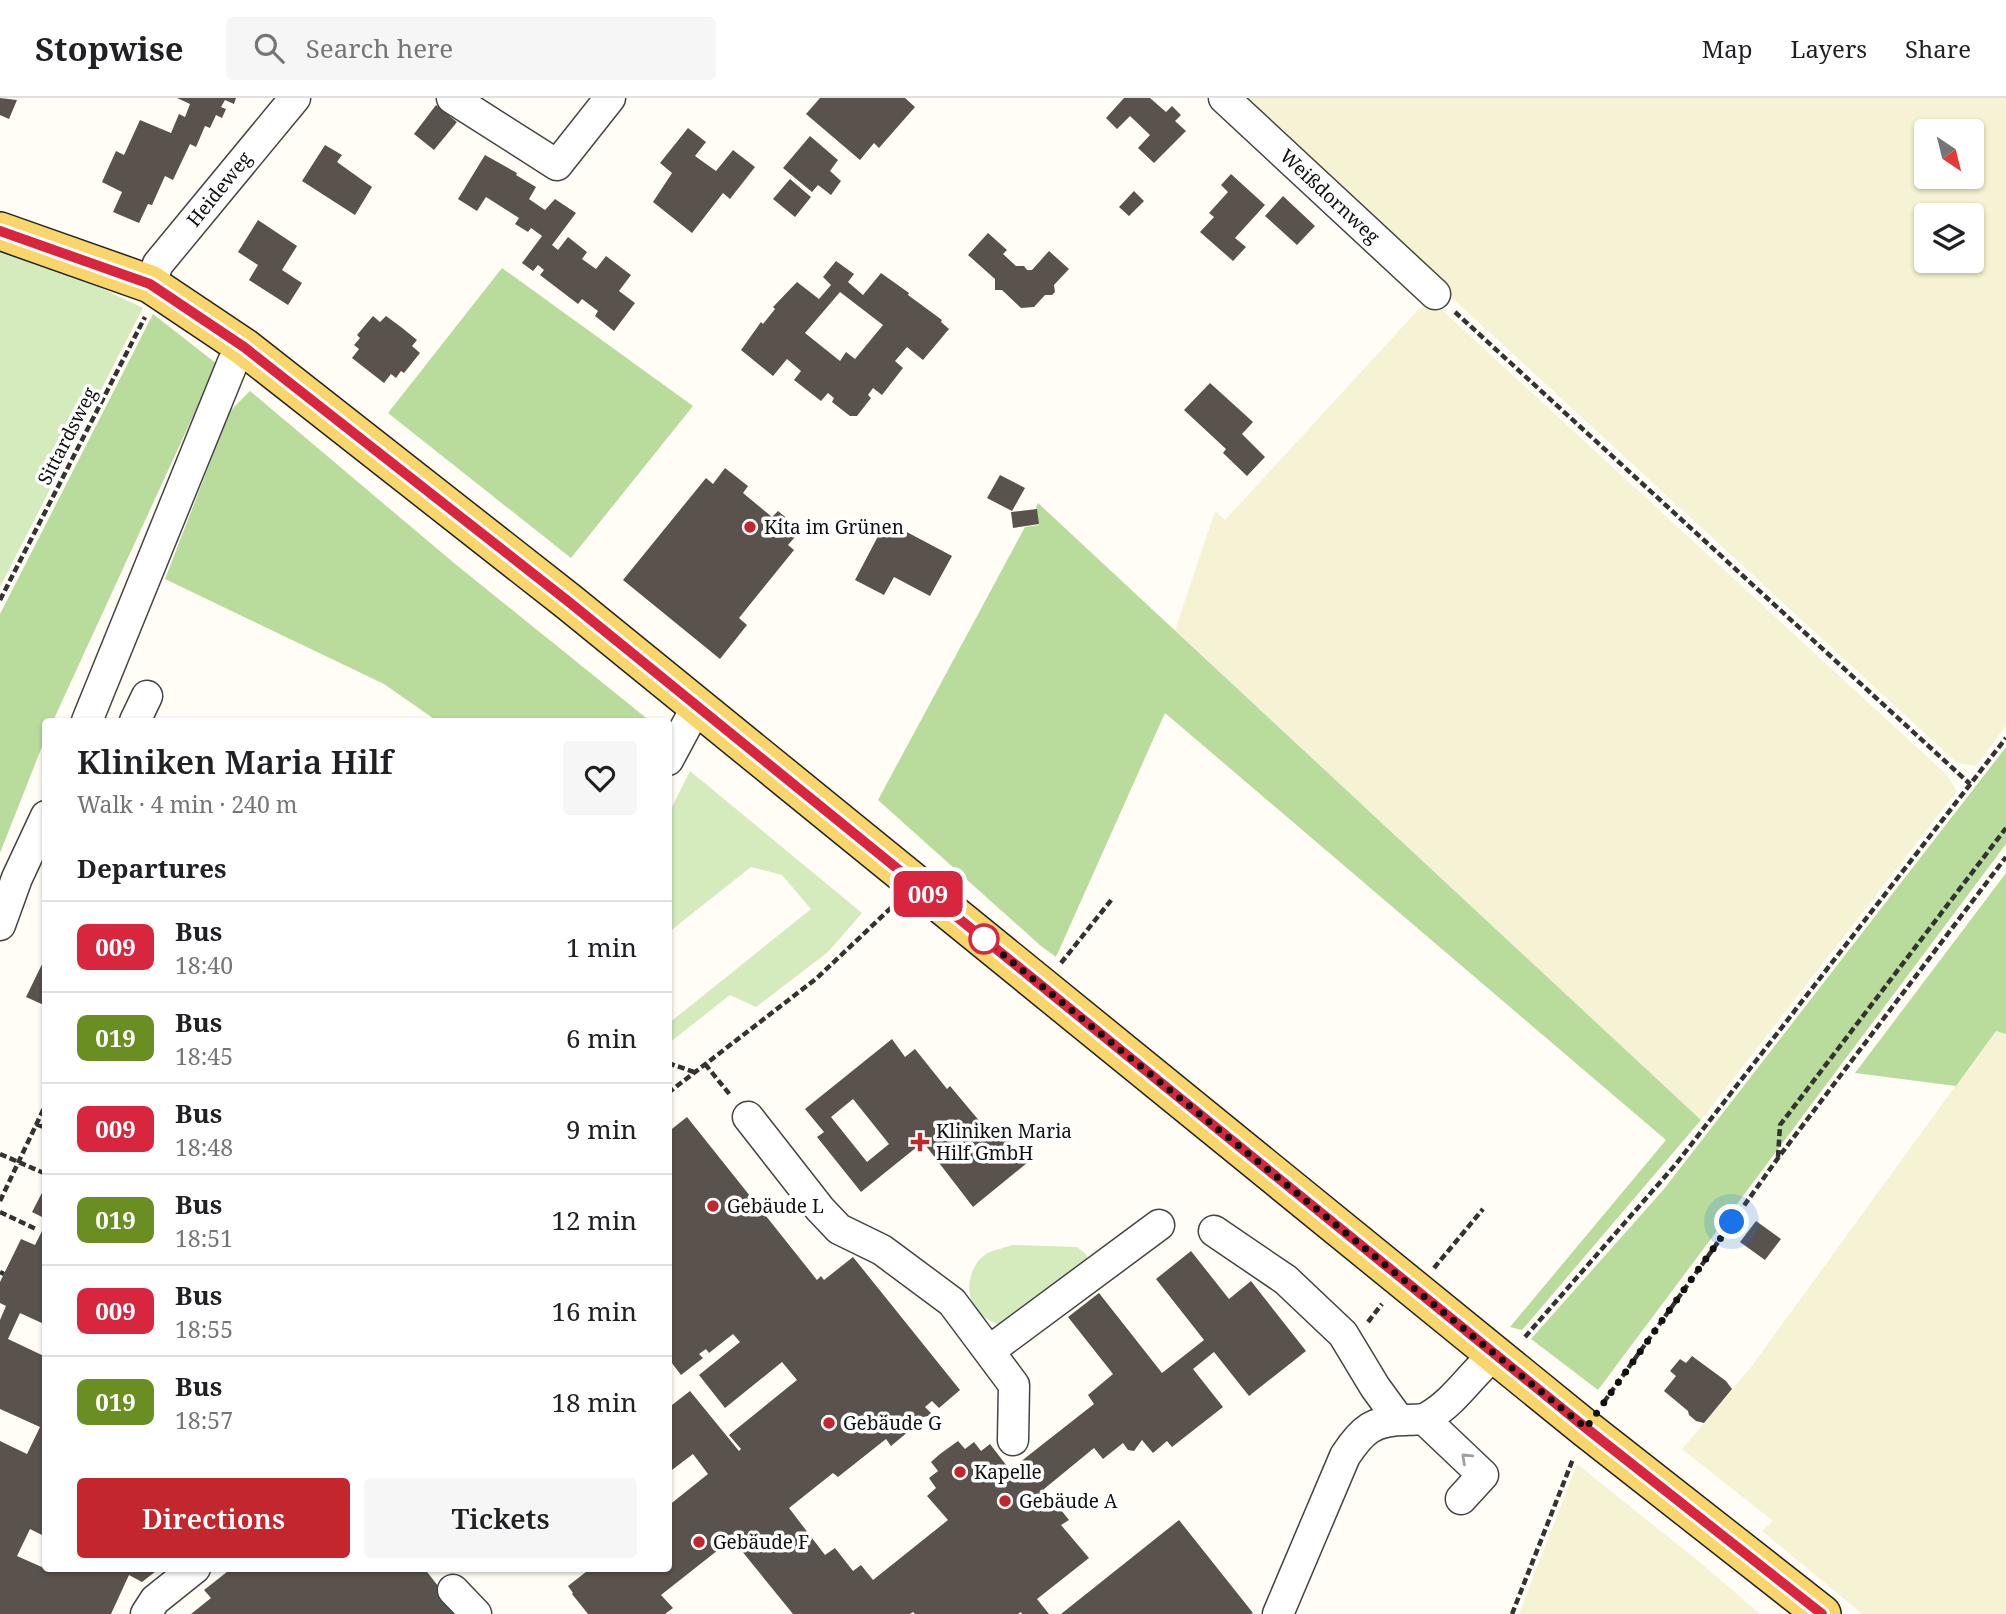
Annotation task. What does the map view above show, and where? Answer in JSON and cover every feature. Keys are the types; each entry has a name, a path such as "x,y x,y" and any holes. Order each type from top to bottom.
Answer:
{"main road":[{"path":"0,231 150,284 244,347 569,602 1586,1428 1822,1614"}],"street":[{"name":"Heideweg","path":"150,284 158,264 295,98"},
{"path":"452,98 557,165 610,98"},
{"name":"Weißdornweg","path":"1224,98 1435,294"},
{"path":"88,718 233,362 244,347"},
{"path":"672,753 697,706"},
{"path":"0,925 17,878 42,825"},
{"path":"748,1117 820,1209 839,1228 882,1250 952,1302 1014,1385 1013,1440"},
{"path":"989,1352 1159,1225"},
{"path":"1214,1231 1286,1280 1343,1334 1375,1387 1412,1420 1483,1475 1461,1499"},
{"path":"1278,1614 1345,1456 1358,1436 1373,1424 1412,1420 1450,1403 1479,1367 1495,1354"},
{"path":"146,1614 155,1600 190,1572"},
{"path":"453,1590 476,1614"}],"path":[{"name":"Sittardsweg","path":"0,600 150,307 150,284"},
{"path":"1435,294 1970,784"},
{"path":"1495,1354 1520,1343 1676,1164 2006,738"},
{"path":"1778,1158 1780,1125 2006,828"},
{"path":"1512,1614 1586,1428 1778,1158 2006,857"},
{"path":"672,1090 817,978 883,917 915,883"},
{"path":"1054,996 1054,971 1112,899"},
{"path":"705,1064 748,1117"},
{"path":"672,1066 695,1073"},
{"path":"0,1202 42,1112"},
{"path":"36,1124 42,1126"},
{"path":"0,1154 42,1172"},
{"path":"1430,1273 1483,1209"},
{"path":"0,1212 36,1229"}],"shaded area":[{"path":"1235,98 2006,98 2006,726 1976,766 1957,763"},
{"path":"1429,298 1947,775 1957,791 1701,1120 1175,630 1215,511 1225,520"},
{"path":"1996,1030 2006,1034 2006,1614 1862,1614 1762,1531 1773,1521 1682,1449 1751,1367"},
{"path":"1577,1464 1702,1564 1760,1614 1519,1614"}],"green space":[{"path":"0,253 70,273 143,308 0,587"},
{"path":"502,268 693,406 571,558 388,413"},
{"path":"153,314 217,364 54,718 42,718 42,747 0,853 0,614"},
{"path":"250,391 454,563 646,718 433,718 384,684 165,579 230,411"},
{"path":"1038,503 1701,1120 1522,1330 1510,1327 1666,1140 1165,713 1056,957 878,800 1025,527 1039,525 1036,507"},
{"path":"2006,747 2006,844 1598,1390 1531,1339 1664,1189"},
{"path":"690,771 862,913 828,952 756,1007 730,995 672,1041 672,1021 811,909 782,875 751,867 672,930 672,807"},
{"path":"2006,873 2006,1034 1996,1031 1956,1086 1855,1073"},
{"path":"1012,1245 1077,1247 1086,1254 1089,1263 1009,1328 977,1311 969,1286 979,1260 986,1254"}],"building":[{"path":"0,98 17,100 9,119 0,115"},
{"path":"177,98 236,98 234,104 225,100 221,107 226,109 222,118 216,115 210,128 205,126 196,147 190,144 173,180 165,176 152,205 148,204 139,223 113,212 122,192 102,182 116,151 124,155 140,120 171,133 179,114 185,117 190,104"},
{"path":"820,98 905,98 915,107 879,148 874,143 860,160 806,114"},
{"path":"1124,98 1150,98 1166,112 1172,106 1181,115 1175,121 1186,131 1154,163 1138,148 1150,135 1130,116 1117,129 1106,118"},
{"path":"436,105 457,122 434,150 414,134"},
{"path":"688,128 706,142 695,156 716,171 733,150 755,167 730,199 723,193 692,233 653,202 672,173 660,163"},
{"path":"810,136 838,160 830,171 841,181 831,195 818,185 812,192 783,168"},
{"path":"325,145 342,155 337,162 372,187 355,215 302,181"},
{"path":"485,155 536,187 529,199 545,210 555,199 576,213 552,245 558,250 568,237 587,252 582,259 596,269 606,256 631,275 619,291 635,303 614,331 595,316 598,311 582,299 578,304 540,275 544,270 538,265 533,271 522,263 542,236 531,228 528,232 515,224 519,218 486,197 477,211 458,199"},
{"path":"1231,174 1265,205 1235,238 1246,247 1233,261 1200,232 1214,217 1209,213 1228,192 1221,185"},
{"path":"790,179 811,197 795,217 773,199"},
{"path":"1134,191 1144,201 1129,216 1119,207"},
{"path":"1283,196 1315,226 1297,245 1265,216"},
{"path":"258,220 297,246 282,270 302,283 288,305 249,280 258,265 238,252"},
{"path":"988,233 1007,250 1003,254 1016,266 1024,266 1027,270 1032,270 1049,251 1069,269 1054,285 1055,292 1045,295 1034,307 1021,308 1002,290 995,290 995,279 968,255"},
{"path":"836,261 854,274 848,282 863,295 881,273 942,320 949,329 923,360 907,347 895,361 903,368 882,395 873,388 868,395 871,398 857,416 850,416 832,402 834,398 828,393 821,401 794,380 801,371 787,359 773,376 741,350 761,322 763,324 775,309 773,307 797,282 819,299 831,285 823,277","holes":["840,292 883,325 855,359 846,352 840,361 805,333"]},
{"path":"373,316 380,322 386,316 401,327 417,340 412,346 420,353 404,373 401,371 396,378 391,374 384,383 352,358 359,349 354,345 360,338 357,335"},
{"path":"1210,383 1253,422 1242,434 1265,457 1247,476 1223,453 1226,449 1184,410"},
{"path":"725,468 748,486 743,493 772,517 778,511 801,530 788,545 794,550 739,618 747,625 720,659 623,580 706,478 713,484"},
{"path":"1000,475 1025,488 1012,511 987,498"},
{"path":"1037,509 1039,524 1013,528 1011,512"},
{"path":"886,521 952,556 930,596 894,577 884,595 855,580"},
{"path":"42,964 42,1004 26,997"},
{"path":"892,1039 905,1057 915,1049 947,1089 950,1086 992,1136 1000,1130 1027,1163 973,1207 923,1142 861,1192 817,1137 824,1132 805,1109","holes":["853,1099 889,1144 867,1162 831,1117"]},
{"path":"687,1117 817,1280 821,1276 824,1280 853,1257 960,1390 939,1408 932,1401 925,1407 931,1413 913,1419 915,1426 891,1446 886,1439 838,1477 833,1473 789,1508 825,1555 835,1548 853,1571 861,1565 873,1580 948,1520 927,1496 936,1488 929,1478 938,1471 931,1462 940,1454 958,1441 965,1449 974,1442 981,1451 990,1444 1010,1470 1094,1404 1088,1395 1113,1374 1068,1317 1099,1293 1162,1373 1204,1340 1156,1279 1191,1251 1229,1299 1251,1281 1306,1351 1249,1396 1214,1352 1193,1369 1223,1407 1172,1447 1167,1441 1153,1453 1142,1440 1134,1451 1128,1450 1123,1443 1103,1459 1094,1448 1044,1489 1069,1520 1061,1525 1089,1558 1037,1599 1049,1614 793,1614 732,1539 661,1595 673,1608 665,1614 588,1614 568,1586 586,1572 672,1572 672,1503 708,1474 693,1454 672,1470 672,1405 690,1391 739,1451 741,1449 729,1435 797,1380 782,1362 725,1408 699,1375 740,1342 733,1334 709,1353 706,1349 699,1354 703,1358 681,1375 672,1363 672,1129"},
{"path":"42,1193 42,1217 32,1212"},
{"path":"1756,1221 1781,1239 1765,1260 1740,1242"},
{"path":"42,1231 42,1323 20,1313 8,1339 42,1355 42,1535 30,1529 17,1556 42,1567 42,1572 155,1572 142,1582 129,1575 111,1614 0,1614 0,1441 27,1454 40,1427 0,1409 0,1320 6,1306 0,1303 0,1282 21,1239 35,1245"},
{"path":"1692,1356 1726,1381 1732,1389 1704,1423 1696,1421 1664,1391 1676,1376 1670,1371 1680,1359 1686,1363"},
{"path":"1179,1520 1253,1613 1061,1614"},
{"path":"227,1572 427,1572 460,1614 191,1614 211,1598 204,1590"}],"bus line":[{"name":"009","path":"0,231 150,284 244,347 569,602 1586,1428 1822,1614"}],"place":[{"name":"Kita im Grünen","path":"750,527"},
{"name":"Kliniken Maria Hilf GmbH","path":"920,1142"},
{"name":"Gebäude L","path":"713,1206"},
{"name":"Gebäude G","path":"829,1423"},
{"name":"Kapelle","path":"960,1472"},
{"name":"Gebäude A","path":"1005,1501"},
{"name":"Gebäude F","path":"699,1542"}],"route":[{"path":"984,939 1586,1428 1732,1222"}]}
